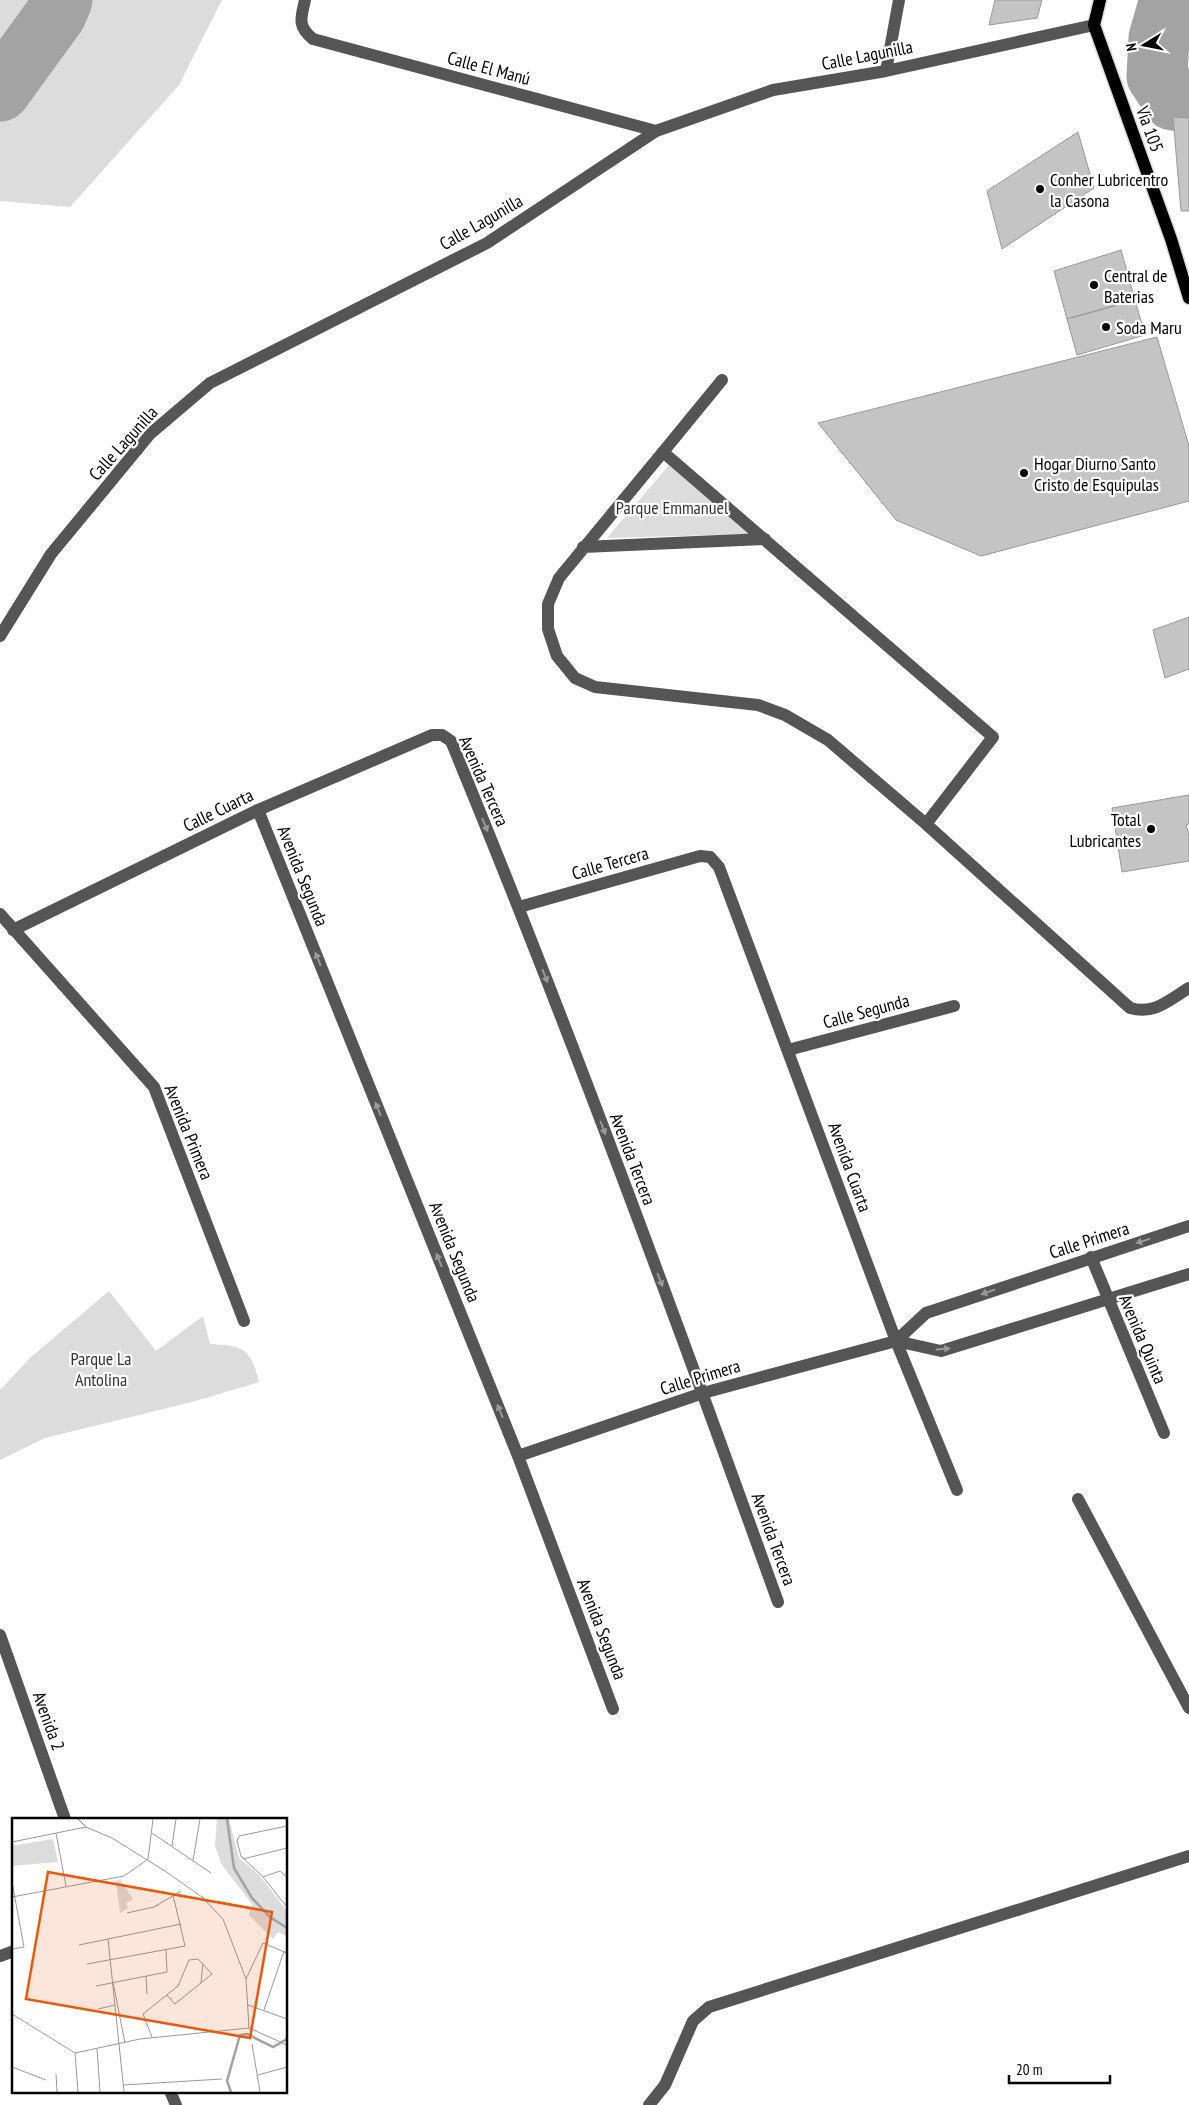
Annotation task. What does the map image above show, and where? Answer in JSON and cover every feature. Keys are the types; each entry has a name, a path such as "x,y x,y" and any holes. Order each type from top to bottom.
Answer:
{"main road":[{"path":"1094,25 1100,0"},
{"name":"Vía 105","path":"1094,25 1171,239 1189,298"}],"street":[{"name":"Calle El Manú","path":"306,0 301,21 303,31 313,39 656,131"},
{"path":"886,71 898,0"},
{"name":"Calle Lagunilla","path":"0,636 50,554 150,434 210,383 487,242 656,131 773,90 886,71 1094,25"},
{"path":"722,380 559,578 548,604 548,629 557,656 575,678 595,687 758,705 785,716 828,740 926,824 1130,1008 1140,1011 1151,1010 1189,988"},
{"path":"663,452 994,737 926,824"},
{"path":"583,547 765,540"},
{"name":"Calle Cuarta","path":"13,930 258,810 432,735 442,734"},
{"name":"Avenida Tercera","path":"442,734 451,742 519,907 703,1393 778,1602"},
{"name":"Avenida Segunda","path":"258,810 518,1456 613,1709"},
{"name":"Calle Tercera","path":"519,907 700,856 710,857"},
{"name":"Avenida Cuarta","path":"710,857 719,867 896,1341 957,1490"},
{"name":"Avenida Primera","path":"0,914 154,1087 244,1321"},
{"name":"Calle Segunda","path":"788,1050 954,1006"},
{"name":"Calle Primera","path":"896,1341 926,1313 1189,1226"},
{"name":"Avenida Quinta","path":"1091,1257 1164,1433"},
{"name":"Calle Primera","path":"518,1456 703,1393 896,1341 941,1351 1189,1274"},
{"path":"1078,1499 1189,1708"},
{"name":"Avenida 2","path":"0,1635 65,1818"},
{"path":"649,2105 665,2084 693,2021 709,2007 1189,1856"},
{"path":"0,1956 12,1952"},
{"path":"170,2092 176,2105"}],"green space":[{"path":"0,0 222,0 179,85 70,207 0,201"},
{"name":"Parque Emmanuel","path":"669,465 748,534 607,538"},
{"name":"Parque La Antolina","path":"109,1291 156,1351 203,1316 210,1344 231,1346 244,1351 249,1355 259,1382 192,1402 45,1438 0,1460 0,1390 31,1357"}],"building":[{"path":"995,0 1042,0 1037,18 989,25"},
{"path":"1173,117 1189,118 1189,211 1181,211"},
{"name":"Conher Lubricentro la Casona","path":"1078,132 1094,188 1002,249 987,191"},
{"name":"Central de Baterias","path":"1121,250 1135,300 1067,319 1054,271"},
{"name":"Soda Maru","path":"1135,300 1145,335 1077,355 1067,319"},
{"name":"Hogar Diurno Santo Cristo de Esquipulas","path":"1157,337 1189,446 1189,501 981,556 896,520 818,423"},
{"path":"1189,617 1189,669 1165,678 1153,630"},
{"name":"Total Lubricantes","path":"1189,795 1189,824 1186,825 1189,834 1189,861 1122,872 1112,808"}],"waterway":[{"path":"0,91 56,14 62,0"},
{"path":"1170,0 1159,38 1157,76 1173,100 1189,102"}],"place":[{"name":"Conher Lubricentro la Casona","path":"1040,189"},
{"name":"Central de Baterias","path":"1094,285"},
{"name":"Soda Maru","path":"1106,327"},
{"name":"Hogar Diurno Santo Cristo de Esquipulas","path":"1024,473"},
{"name":"Total Lubricantes","path":"1151,829"}]}
